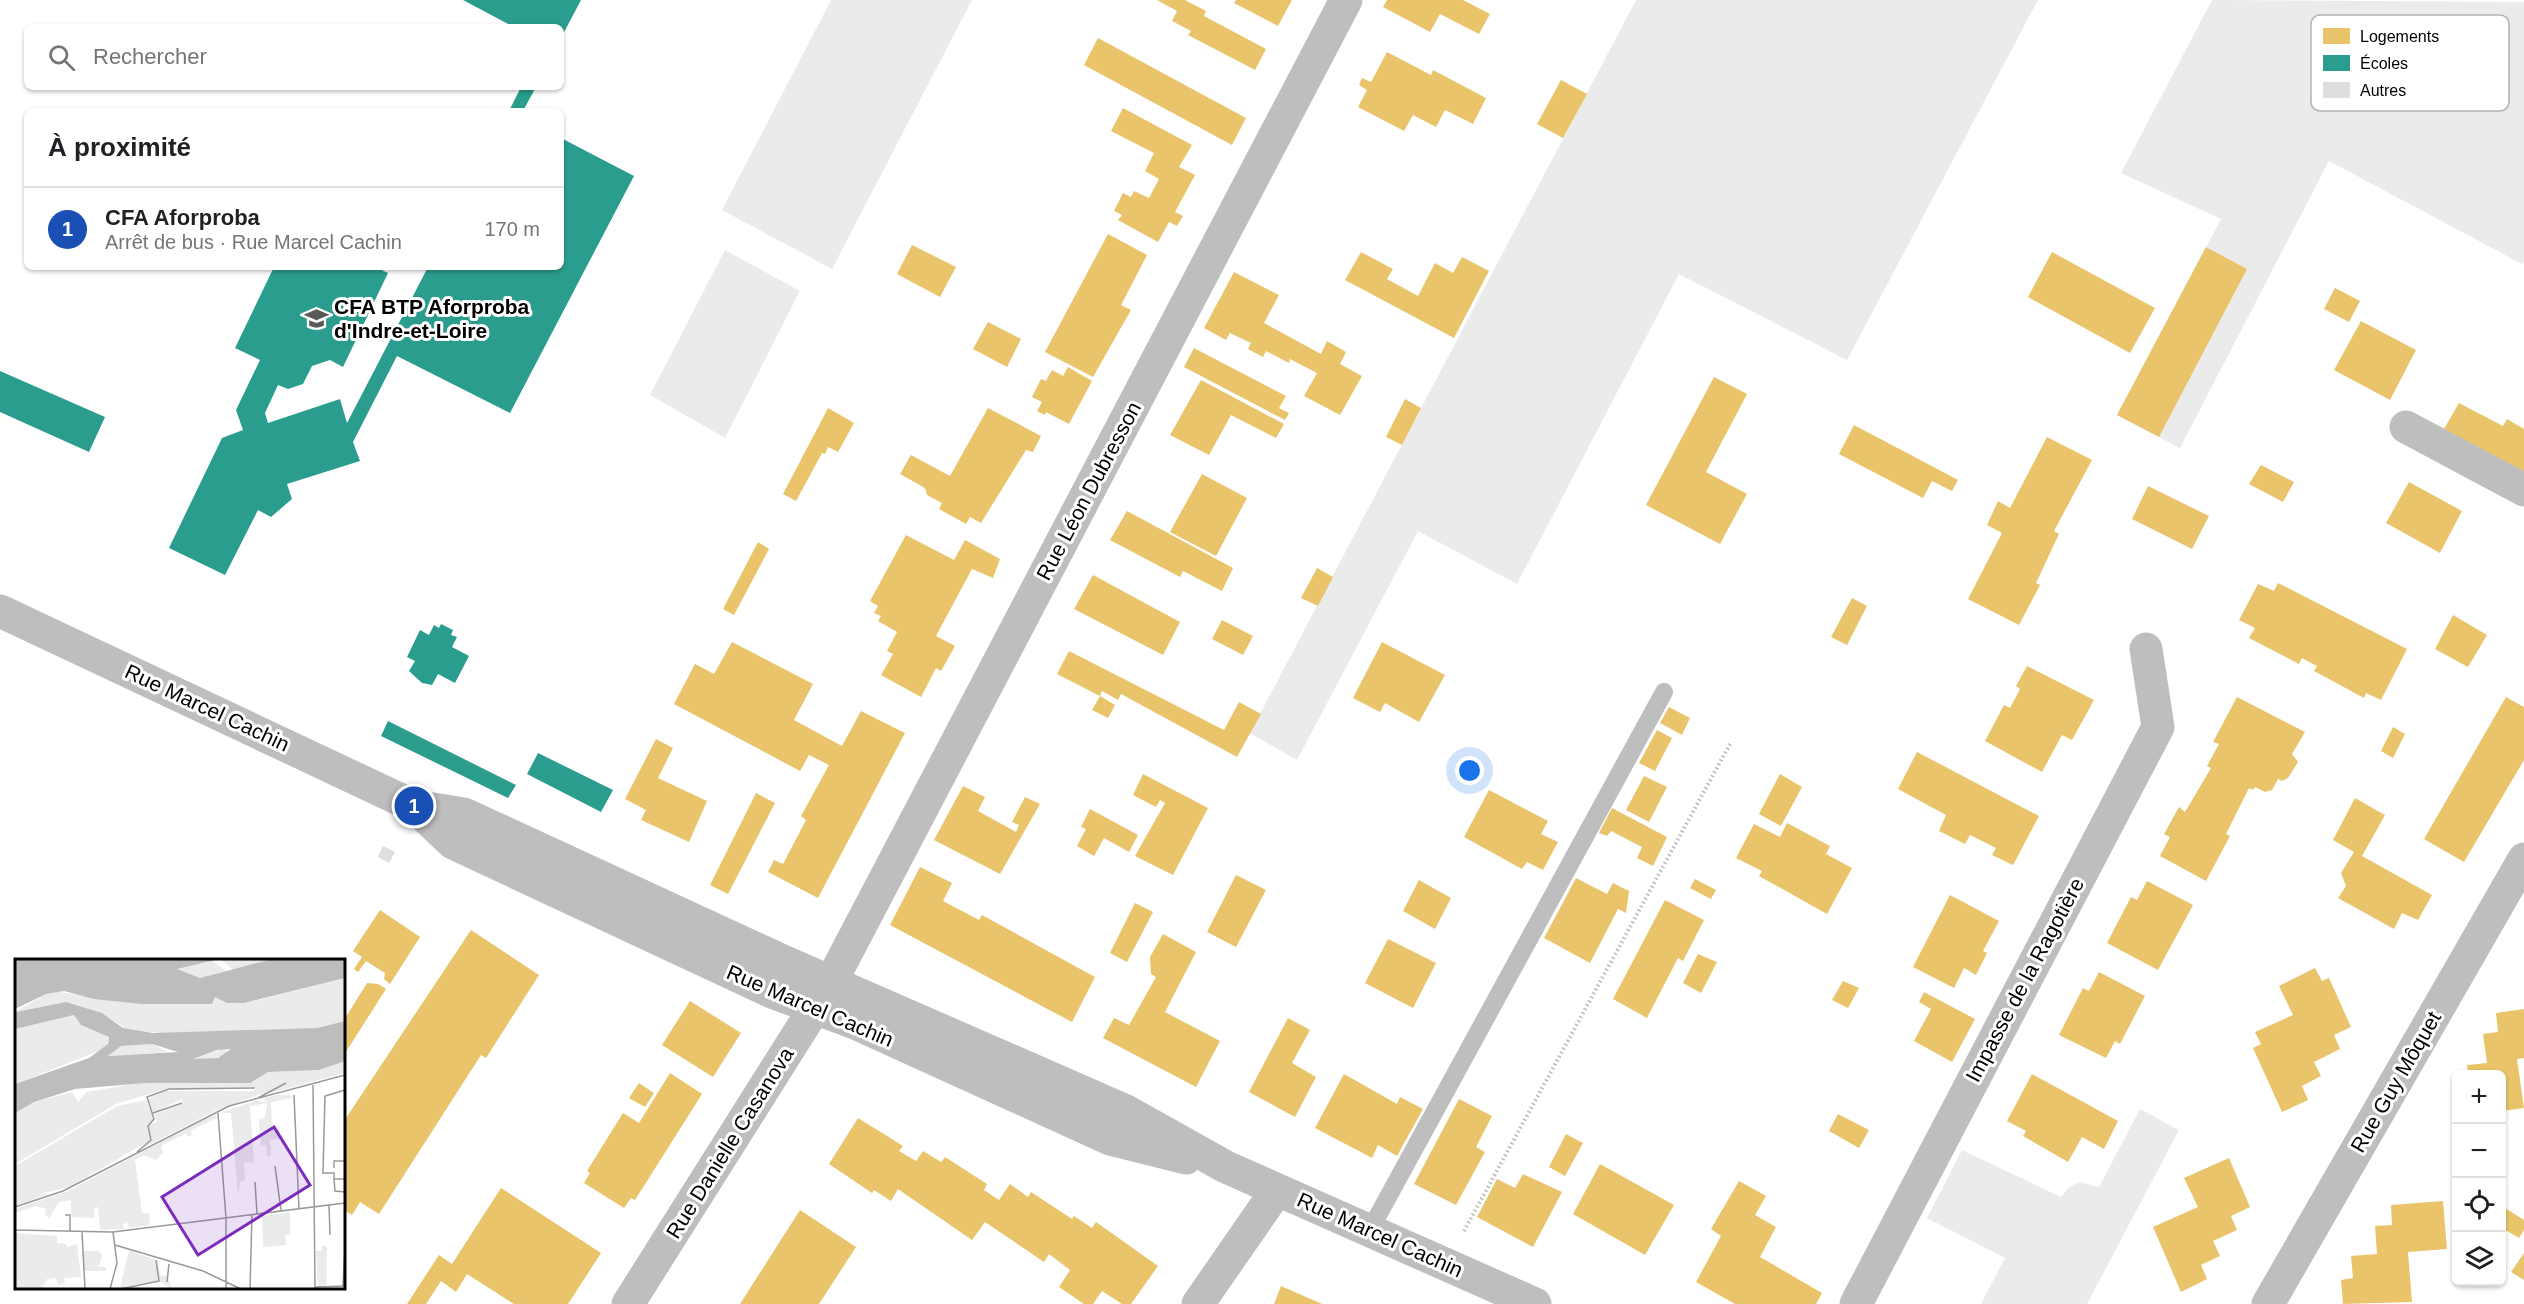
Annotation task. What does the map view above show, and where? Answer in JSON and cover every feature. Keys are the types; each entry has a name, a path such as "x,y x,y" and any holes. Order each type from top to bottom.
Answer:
{"street":[{"name":"Rue Léon Dubresson","path":"831,982 1346,0"},
{"path":"2406,427 2524,490"},
{"name":"Rue Marcel Cachin","path":"0,611 414,806 464,814 831,982 1124,1110 1226,1167 1535,1304"},
{"name":"Impasse de la Ragotière","path":"1856,1304 2158,727 2146,649"},
{"name":"Rue Marcel Cachin","path":"414,806 453,843 814,1010 855,1023 1110,1139 1226,1167"},
{"name":"Rue Guy Môquet","path":"2268,1304 2524,859"},
{"name":"Rue Danielle Casanova","path":"628,1304 831,982"},
{"path":"1198,1304 1277,1190"}],"lane":[{"path":"1370,1230 1664,692"}],"path":[{"path":"1445,1264 1730,744"}],"shaded area":[{"path":"831,0 972,0 832,269 722,210"},
{"path":"1636,0 2038,0 1847,360 1679,274 1517,584 1418,531 1297,760 1250,733"},
{"path":"2212,0 2524,2 2524,261 2522,264 2329,161 2180,448 2117,415 2221,219 2121,173"},
{"path":"725,250 800,291 725,438 650,395"},
{"path":"2140,1109 2179,1130 2087,1304 1981,1304 2005,1258 1927,1218 1962,1150 2061,1197 2069,1187 2080,1182 2099,1187"}],"building: Logements":[{"path":"1157,0 1185,0 1206,11 1204,16 1266,49 1255,70 1188,35 1191,31 1172,21 1177,11"},
{"path":"1236,0 1292,0 1278,26 1234,3"},
{"path":"1387,0 1463,0 1490,14 1479,34 1440,14 1430,32 1383,7"},
{"path":"1098,38 1246,118 1232,145 1084,65"},
{"path":"1387,52 1431,75 1433,70 1486,98 1473,124 1445,110 1436,127 1413,115 1404,131 1358,107 1367,90 1359,85 1362,78 1371,82"},
{"path":"1561,80 1587,94 1563,138 1537,124"},
{"path":"1123,108 1192,145 1179,167 1195,175 1175,212 1183,216 1177,226 1169,222 1158,242 1118,220 1122,215 1114,211 1123,193 1131,197 1134,191 1149,198 1159,179 1145,171 1154,153 1111,131"},
{"path":"1108,234 1147,255 1121,305 1131,310 1093,377 1045,352"},
{"path":"912,245 956,267 940,297 897,274"},
{"path":"2206,247 2247,269 2159,437 2117,415"},
{"path":"1361,252 1393,269 1387,279 1418,296 1435,263 1453,273 1462,257 1489,271 1454,338 1345,280"},
{"path":"2052,252 2155,308 2130,353 2028,297"},
{"path":"1234,272 1279,295 1264,323 1321,354 1327,341 1346,352 1340,364 1362,376 1340,415 1304,396 1317,373 1290,359 1289,363 1266,351 1263,357 1248,349 1251,343 1230,333 1226,340 1204,328"},
{"path":"2335,288 2360,301 2349,322 2324,309"},
{"path":"2361,321 2416,350 2390,400 2334,370"},
{"path":"988,322 1021,339 1007,367 973,349"},
{"path":"1194,348 1286,396 1279,408 1289,413 1285,420 1184,367"},
{"path":"1068,367 1092,381 1069,424 1046,412 1045,415 1037,411 1042,402 1032,397 1041,379 1046,381 1052,370 1063,376"},
{"path":"1714,377 1747,394 1706,472 1747,494 1720,544 1646,505"},
{"path":"1201,380 1284,424 1276,438 1231,415 1209,455 1170,435"},
{"path":"1405,399 1421,408 1402,445 1386,437"},
{"path":"2459,403 2503,426 2507,419 2524,429 2524,472 2444,429"},
{"path":"828,408 854,423 838,452 828,447 825,454 822,453 796,501 783,494"},
{"path":"988,408 1041,436 1033,452 1026,450 981,523 970,517 966,524 939,509 942,503 927,495 925,488 900,474 911,455 950,476"},
{"path":"1854,425 1958,480 1952,491 1932,481 1923,498 1839,454"},
{"path":"2047,437 2092,460 2054,531 2059,534 2036,583 2040,585 2019,625 1968,599 2002,533 1987,525 1998,501 2010,508"},
{"path":"2261,465 2294,482 2283,502 2249,484"},
{"path":"1202,474 1247,498 1216,556 1170,532"},
{"path":"2409,482 2462,511 2440,553 2386,523"},
{"path":"2148,486 2209,516 2192,549 2132,519"},
{"path":"1127,511 1233,568 1222,591 1183,571 1180,577 1110,540"},
{"path":"906,535 954,560 965,540 1000,559 993,578 972,569 936,636 955,646 941,671 936,668 921,697 881,675 893,654 887,651 897,632 878,621 881,616 874,613 878,606 870,601"},
{"path":"758,542 769,549 734,615 723,609"},
{"path":"1317,568 1333,577 1318,606 1301,598"},
{"path":"1093,575 1180,622 1163,655 1074,609"},
{"path":"2278,583 2407,649 2381,700 2366,693 2364,698 2314,671 2317,666 2302,658 2299,664 2249,638 2255,628 2239,620 2258,584 2274,591"},
{"path":"1852,598 1867,606 1847,645 1831,637"},
{"path":"2453,615 2487,635 2468,667 2435,649"},
{"path":"1222,620 1253,636 1243,655 1212,639"},
{"path":"732,642 813,684 794,720 842,746 861,711 905,733 818,898 768,872 774,860 783,864 806,820 801,816 829,765 809,755 800,771 674,704 695,664 714,674"},
{"path":"1382,642 1445,675 1419,722 1385,703 1380,712 1353,698"},
{"path":"1069,651 1224,730 1239,702 1261,714 1237,757 1121,694 1118,700 1102,691 1100,696 1057,674"},
{"path":"2027,666 2094,700 2072,740 2062,735 2042,772 1985,741 2004,705 2010,708 2020,689 2016,686"},
{"path":"1100,696 1115,705 1108,718 1092,710"},
{"path":"2237,697 2305,732 2292,754 2298,762 2288,778 2282,781 2278,779 2272,790 2265,792 2255,787 2253,790 2249,788 2226,834 2230,836 2206,881 2160,856 2170,837 2164,834 2179,807 2185,812 2211,768 2207,766 2219,744 2213,742"},
{"path":"2506,697 2524,707 2524,760 2464,862 2424,839"},
{"path":"1669,707 1690,718 1682,735 1660,723"},
{"path":"2393,727 2405,734 2393,758 2381,751"},
{"path":"1657,730 1672,738 1655,771 1639,763"},
{"path":"656,739 673,748 658,778 707,801 689,842 641,820 646,810 625,799"},
{"path":"1917,752 2039,816 2013,865 1992,855 1996,848 1970,835 1965,844 1939,831 1946,815 1898,789"},
{"path":"1143,774 1208,808 1173,875 1135,856 1165,803 1160,800 1156,807 1133,795"},
{"path":"1780,774 1802,787 1781,826 1759,814"},
{"path":"1644,776 1667,787 1649,822 1626,810"},
{"path":"963,786 985,797 978,811 1016,832 1019,825 1012,822 1025,797 1040,804 1000,874 934,840"},
{"path":"1489,790 1548,821 1541,834 1558,842 1543,870 1527,862 1522,869 1464,837"},
{"path":"756,793 775,803 728,894 710,885"},
{"path":"2355,798 2385,815 2362,856 2432,895 2418,920 2402,913 2394,929 2338,898 2346,886 2341,873 2354,852 2333,840"},
{"path":"1612,808 1667,837 1653,866 1637,858 1642,847 1611,831 1607,836 1599,833"},
{"path":"1090,809 1138,835 1129,852 1104,838 1094,856 1077,846 1086,829 1081,827"},
{"path":"1787,823 1830,846 1826,854 1852,868 1827,914 1759,876 1762,871 1736,858 1754,824 1780,837"},
{"path":"920,867 952,883 943,901 979,920 982,915 1095,977 1072,1022 890,925"},
{"path":"1236,875 1266,890 1236,947 1207,932"},
{"path":"1576,878 1607,894 1613,883 1629,891 1626,913 1618,909 1590,963 1544,938"},
{"path":"1695,879 1716,890 1711,899 1690,888"},
{"path":"1419,880 1451,898 1435,929 1403,911"},
{"path":"2147,881 2193,905 2158,970 2107,943 2131,897 2137,900"},
{"path":"1950,895 1999,921 1983,951 1987,953 1976,975 1964,968 1954,988 1913,967"},
{"path":"1665,900 1704,920 1683,961 1678,958 1647,1018 1613,999"},
{"path":"1135,903 1153,912 1127,962 1110,953"},
{"path":"380,910 420,937 390,984 384,979 385,973 366,961 358,972 354,969 362,957 353,951"},
{"path":"471,930 539,975 486,1058 481,1055 379,1214 360,1202 352,1215 345,1211 345,1119"},
{"path":"1163,934 1196,952 1165,1012 1220,1041 1196,1087 1103,1038 1114,1018 1129,1025 1156,977 1151,974 1150,957"},
{"path":"1388,939 1436,963 1413,1008 1365,983"},
{"path":"1698,954 1717,962 1701,993 1683,983"},
{"path":"2315,968 2322,981 2329,978 2351,1027 2334,1035 2340,1049 2314,1062 2321,1076 2302,1086 2308,1100 2282,1112 2253,1048 2261,1044 2255,1032 2293,1015 2279,986"},
{"path":"2099,972 2145,996 2120,1044 2115,1041 2106,1058 2059,1035 2083,988 2089,991"},
{"path":"1843,981 1859,988 1848,1008 1832,1000"},
{"path":"367,983 378,984 386,989 345,1053 345,1018"},
{"path":"1924,992 1975,1019 1952,1062 1914,1041 1931,1009 1919,1002"},
{"path":"690,1001 741,1033 713,1077 662,1045"},
{"path":"2524,1009 2524,1058 2517,1059 2524,1108 2506,1110 2506,1070 2468,1070 2467,1065 2487,1063 2483,1034 2498,1032 2496,1013"},
{"path":"1288,1018 1310,1030 1292,1063 1316,1077 1295,1117 1249,1092"},
{"path":"670,1073 702,1094 635,1200 631,1198 624,1208 584,1183 590,1173 587,1171 623,1113 639,1123"},
{"path":"1344,1074 1397,1104 1400,1097 1423,1109 1397,1156 1378,1145 1372,1158 1315,1128"},
{"path":"2032,1074 2118,1121 2104,1149 2082,1137 2068,1162 2023,1136 2026,1131 2007,1121"},
{"path":"639,1083 654,1093 645,1107 629,1098"},
{"path":"1459,1099 1492,1116 1476,1147 1485,1152 1456,1205 1414,1184"},
{"path":"1838,1114 1869,1130 1859,1148 1829,1131"},
{"path":"858,1118 903,1146 899,1151 916,1161 923,1151 941,1162 945,1157 987,1184 984,1190 999,1200 1010,1184 1028,1197 1031,1192 1072,1219 1074,1216 1092,1228 1096,1222 1158,1266 1131,1304 1122,1304 1102,1291 1093,1304 1084,1304 1059,1287 1070,1270 1049,1254 1044,1262 985,1222 972,1240 898,1189 891,1201 874,1190 872,1193 829,1164"},
{"path":"1566,1134 1583,1143 1565,1176 1549,1167"},
{"path":"2229,1158 2250,1207 2231,1216 2237,1230 2213,1241 2220,1256 2201,1265 2207,1279 2181,1292 2153,1227 2198,1207 2184,1178"},
{"path":"1600,1164 1674,1205 1645,1255 1573,1214"},
{"path":"1523,1174 1562,1192 1533,1247 1477,1217 1497,1179 1515,1188"},
{"path":"1739,1181 1766,1196 1755,1215 1776,1227 1760,1257 1822,1293 1816,1304 1735,1304 1696,1282 1721,1236 1711,1229"},
{"path":"501,1188 601,1253 568,1304 514,1304 467,1274 456,1292 441,1281 426,1304 407,1304 439,1255 452,1264"},
{"path":"2443,1201 2447,1249 2408,1252 2412,1302 2343,1304 2341,1280 2353,1278 2351,1256 2377,1254 2375,1226 2392,1225 2391,1205"},
{"path":"2506,1209 2524,1220 2524,1230 2519,1238 2506,1230"},
{"path":"800,1210 856,1247 819,1304 740,1304"},
{"path":"2524,1253 2524,1280 2511,1272"},
{"path":"1281,1286 1322,1304 1274,1304"}],"building: Écoles":[{"path":"463,0 581,0 564,32 564,24 508,24"},
{"path":"520,90 534,90 525,108 510,108"},
{"path":"564,140 634,176 510,413 397,356 353,442 360,461 287,484 292,499 271,517 258,510 225,575 169,548 222,438 243,430 236,410 260,360 235,348 273,270 382,270 388,273 343,367 330,360 312,366 303,384 288,389 278,385 265,413 268,423 340,399 347,423 426,270 564,270"},
{"path":"0,371 105,417 89,452 0,412"},
{"path":"441,624 453,630 451,635 457,637 452,647 469,656 455,683 438,674 432,685 422,683 409,671 415,661 407,657 420,630 429,635 434,625 439,628"},
{"path":"388,721 516,785 508,798 381,736"},
{"path":"538,753 613,790 601,812 527,774"}],"building: Autres":[{"path":"383,846 395,852 389,863 378,857"}],"place":[{"name":"CFA BTP Aforproba d'Indre-et-Loire","path":"316,319"},
{"name":"CFA Aforproba","path":"414,806"}]}
